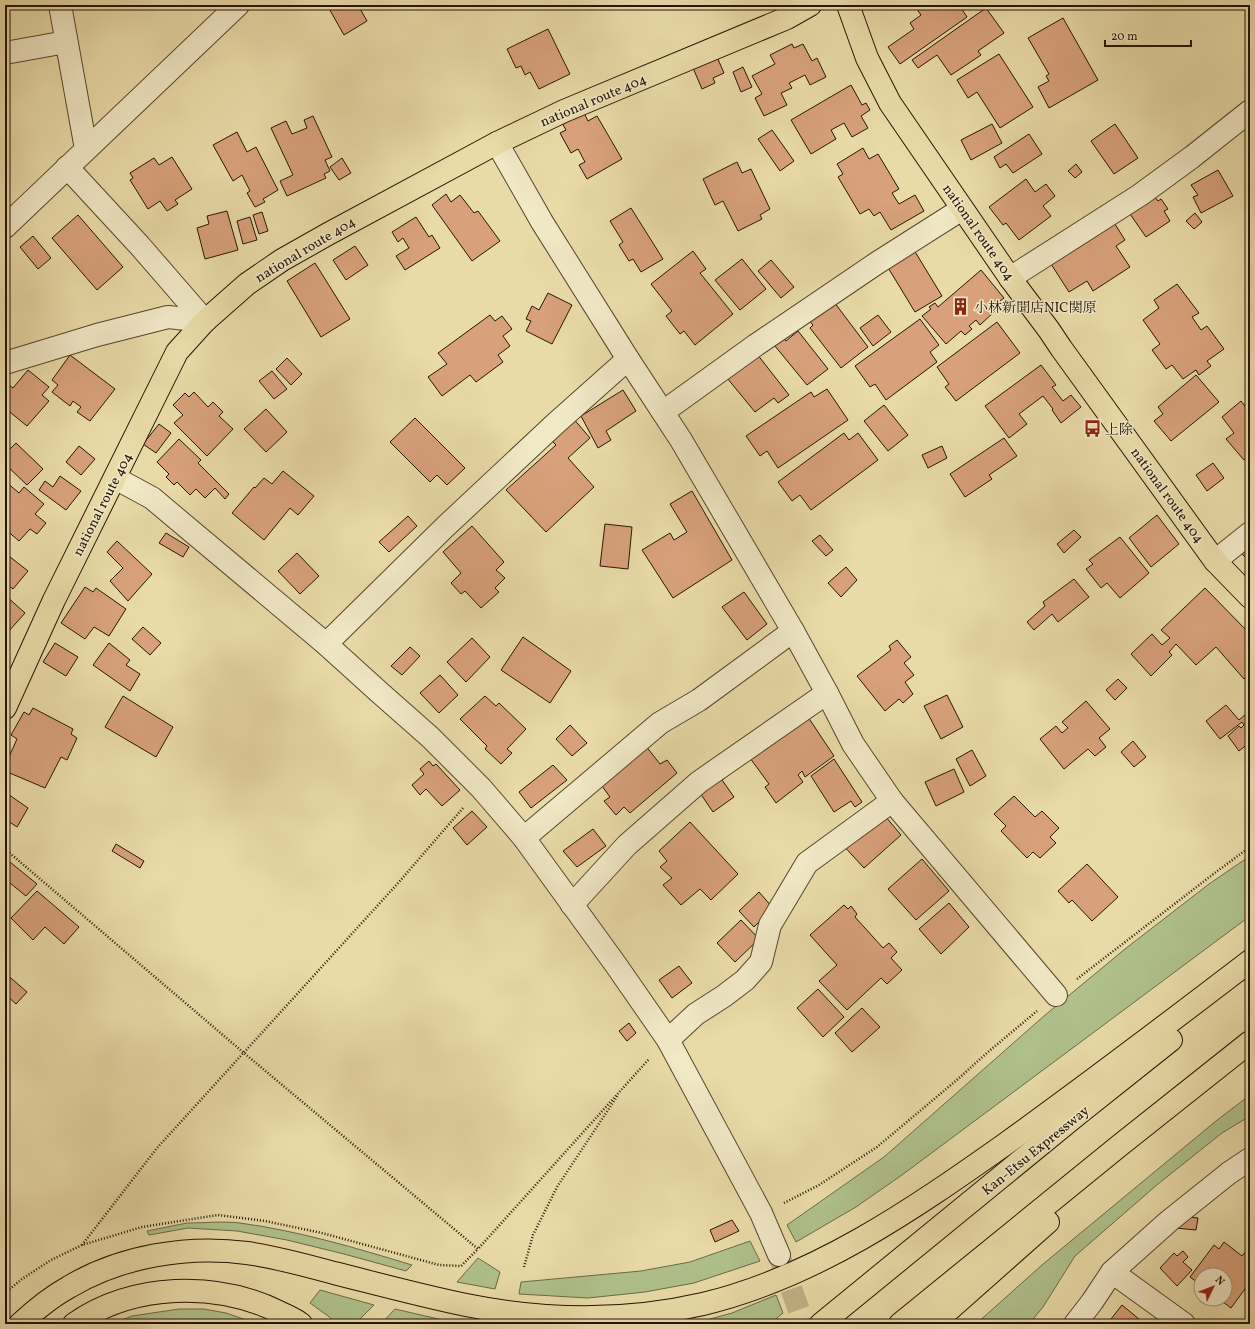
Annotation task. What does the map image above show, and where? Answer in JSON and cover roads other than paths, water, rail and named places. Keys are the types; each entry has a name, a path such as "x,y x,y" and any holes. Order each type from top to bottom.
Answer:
{"highway":[{"name":"national route 404","path":"5,708 54,600 177,352 205,320 247,284 282,260 497,143 564,111 780,21 810,5"},
{"name":"national route 404","path":"848,5 868,58 890,103 1010,278 1215,561 1250,597"},
{"path":"20,1324 36,1309 69,1286 108,1269 143,1258 185,1252 213,1251 247,1253 286,1260 407,1292 461,1304 512,1313 555,1317 606,1318 659,1313 706,1303 751,1290 795,1272 837,1251 883,1227 926,1200 1111,1067 1250,961"},
{"name":"Kan-Etsu Expressway","path":"821,1324 1072,1119 1250,977"},
{"path":"900,1324 1119,1146 1250,1042"},
{"path":"933,1324 1250,1047"},
{"path":"74,1324 104,1308 134,1297 164,1292 198,1291 234,1296 266,1306 301,1324"}],"street":[{"path":"60,5 86,149"},
{"path":"5,227 238,5"},
{"path":"5,53 66,42"},
{"path":"1010,278 1140,195 1192,157 1250,111"},
{"path":"497,143 542,222 681,440 793,631 853,744 892,801 1056,995"},
{"path":"67,167 140,246 205,320"},
{"path":"663,412 756,345 858,276 962,209"},
{"path":"5,363 97,335 168,317 205,320"},
{"path":"326,644 486,489 555,424 628,359"},
{"path":"115,478 152,498 326,644 430,737 481,788 524,838 668,1040 762,1213 779,1255"},
{"path":"1215,561 1250,533"},
{"path":"524,838 660,723 699,700 793,631"},
{"path":"572,905 627,844 699,782 827,693"},
{"path":"668,1040 696,1014 745,980 761,962 770,925 807,863 892,801"},
{"path":"1075,1324 1112,1272 1169,1220 1229,1173 1250,1159"},
{"path":"1112,1272 1184,1324"}],"tunnel":[{"path":"780,1258 804,1324"}],"place":[{"name":"小林新聞店NIC関原","path":"961,307"},
{"name":"上除","path":"1092,429"}]}
